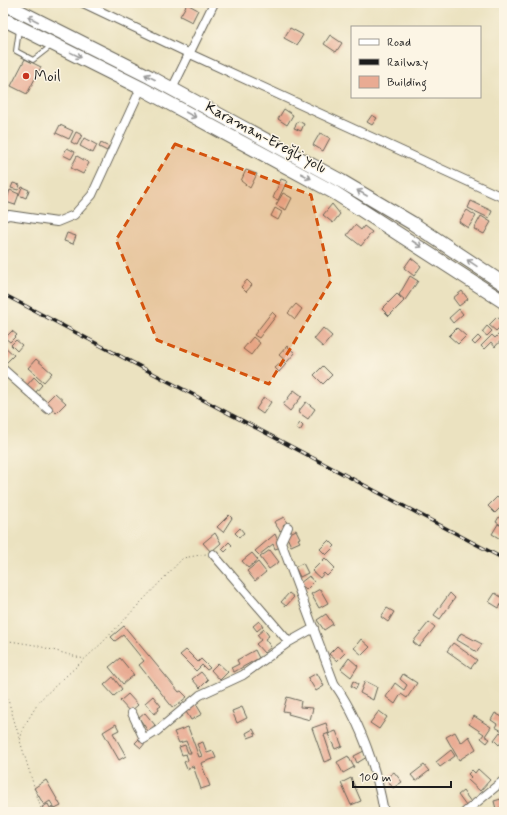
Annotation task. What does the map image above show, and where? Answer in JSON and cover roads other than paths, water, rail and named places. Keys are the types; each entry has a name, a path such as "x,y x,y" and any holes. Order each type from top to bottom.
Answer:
{"highway":[{"name":"Karaman-Ereğli yolu","path":"3,3 172,89 376,201 504,284"},
{"name":"Karaman-Ereğli yolu","path":"3,19 140,88 335,193 504,302"}],"street":[{"path":"83,3 188,53 504,198"},
{"path":"172,89 188,53 214,3"},
{"path":"3,216 9,215 57,222 74,215 92,195 140,88"},
{"path":"3,369 48,409"},
{"path":"288,527 281,542 334,683 346,701 376,773 384,812"},
{"path":"213,554 289,642"},
{"path":"132,713 144,739 157,731 200,695 243,675 289,642 314,628"},
{"path":"465,812 504,780"},
{"path":"475,803 478,812"}],"lane":[{"path":"19,27 16,51 33,60 53,44"}],"railway":[{"path":"3,294 504,559"}],"place":[{"name":"Moil","path":"26,76"}]}
